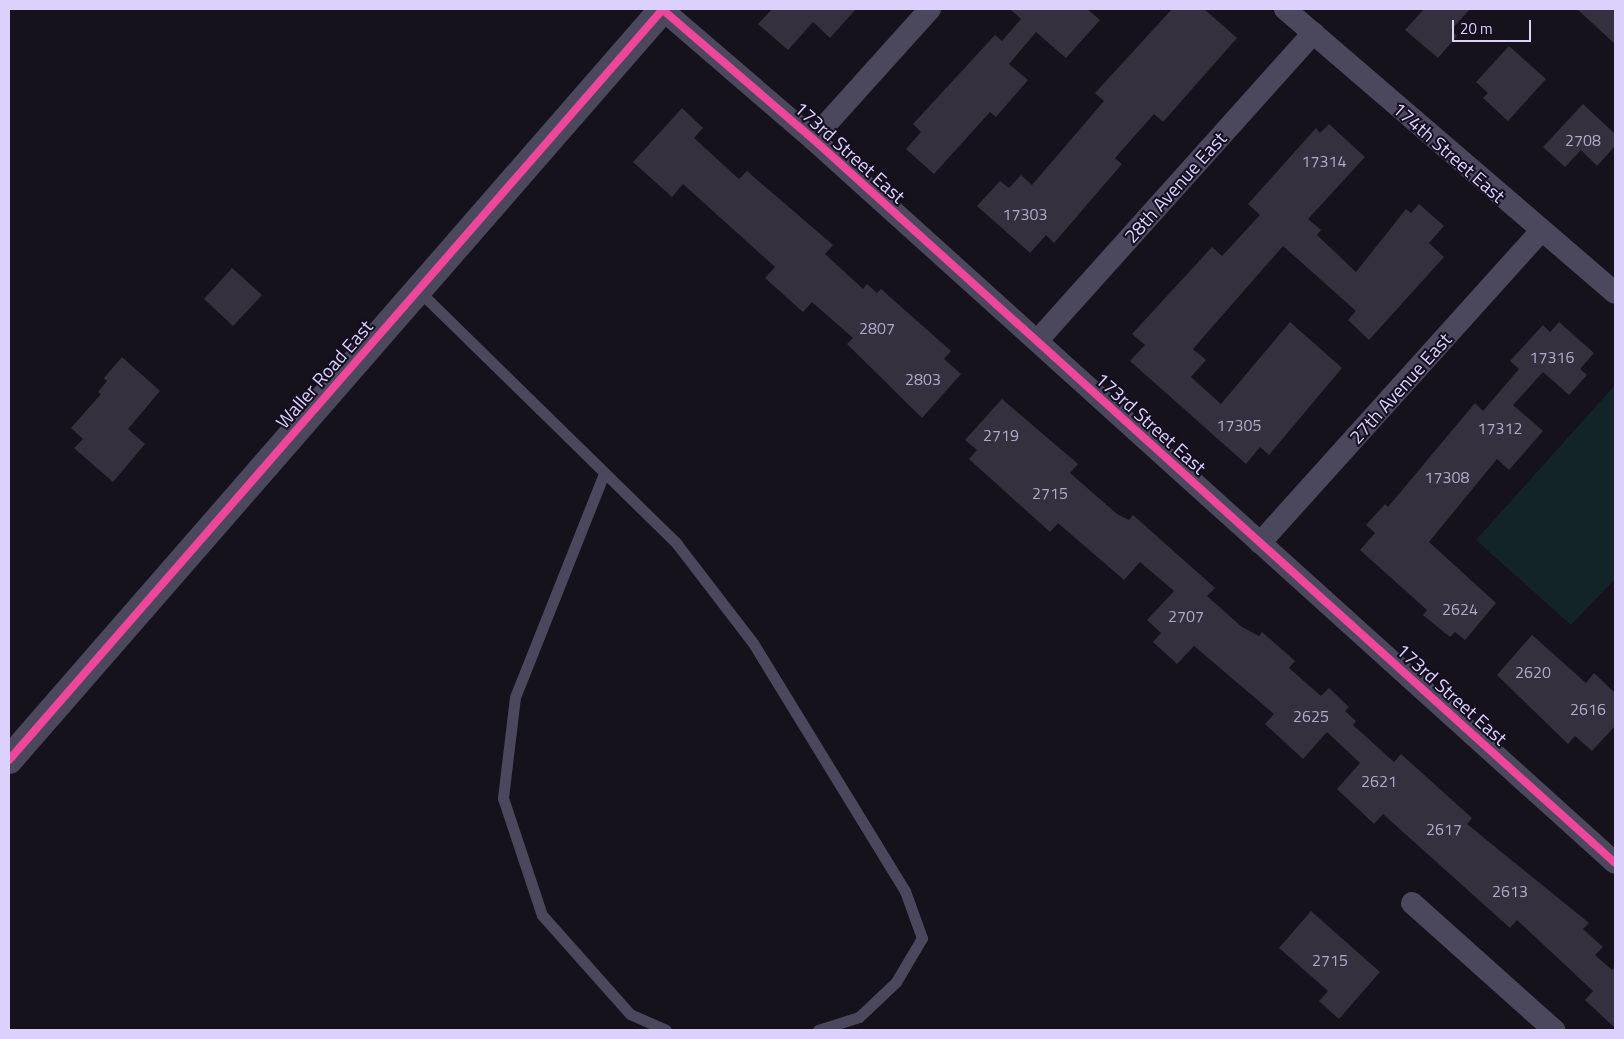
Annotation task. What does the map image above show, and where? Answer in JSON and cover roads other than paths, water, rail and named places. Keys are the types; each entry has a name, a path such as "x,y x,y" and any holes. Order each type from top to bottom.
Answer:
{"street":[{"name":"173rd Street East","path":"663,9 813,140 1615,863"},
{"name":"Waller Road East","path":"9,760 663,9"},
{"path":"813,140 930,9"},
{"name":"174th Street East","path":"1285,9 1540,232 1615,293"},
{"name":"28th Avenue East","path":"1037,341 1313,34"},
{"name":"27th Avenue East","path":"1260,544 1540,232"},
{"path":"1412,903 1554,1030"}],"lane":[{"path":"418,290 538,405 603,476 677,544 753,643 905,891 922,938 896,982 859,1017 818,1030"},
{"path":"603,476 516,698 503,798 542,915 630,1014 666,1030"}]}
